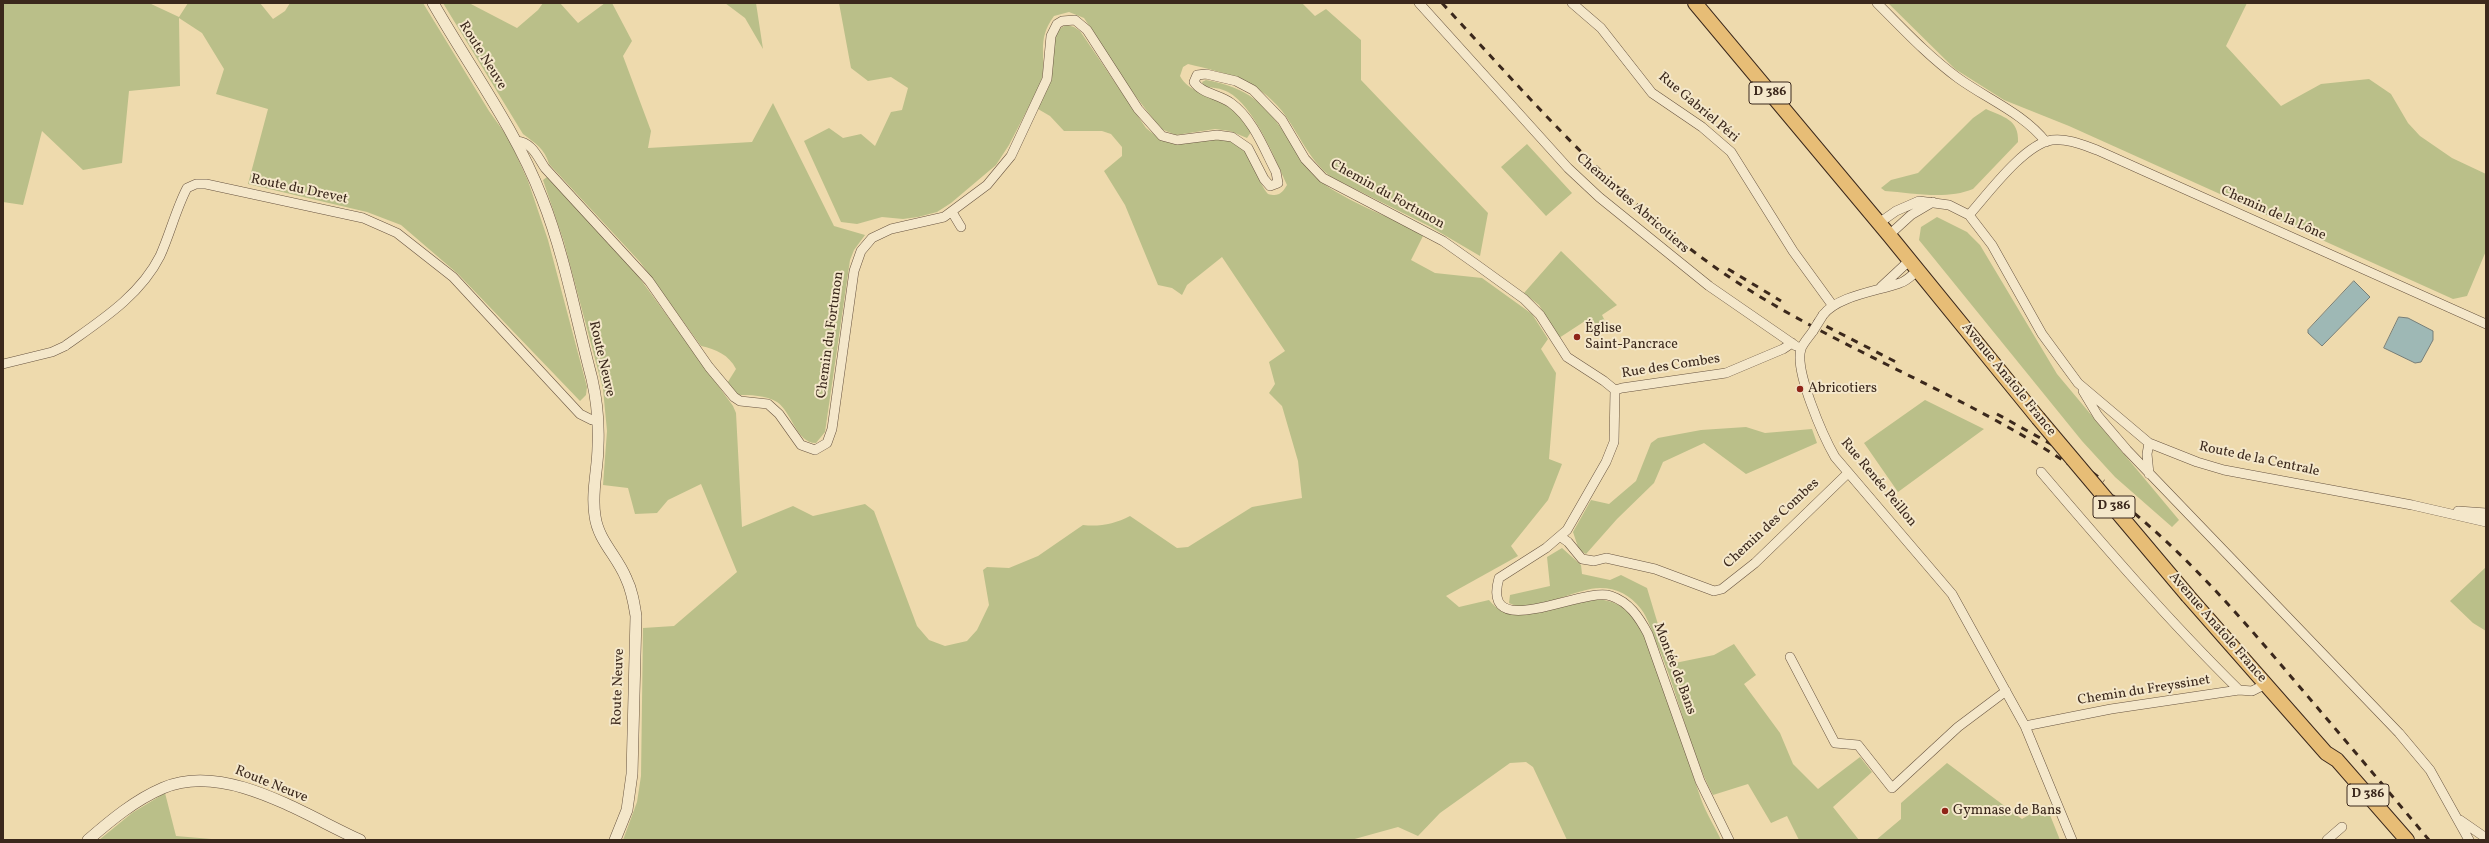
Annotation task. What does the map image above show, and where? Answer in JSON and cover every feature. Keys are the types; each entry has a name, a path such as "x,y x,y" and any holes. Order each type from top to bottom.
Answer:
{"main road":[{"name":"Avenue Anatole France","path":"1695,3 1969,331 2038,418 2188,596 2326,753 2337,760 2407,840"},
{"name":"Avenue Anatole France","path":"2326,753 2331,766 2396,840"}],"street":[{"name":"Route Neuve","path":"432,3 516,141 542,198 563,263 592,379 597,420 598,446 594,494 595,517 604,541 626,577 632,593 636,616 632,774 626,810 615,840"},
{"name":"Chemin des Abricotiers","path":"1419,3 1564,164 1599,197 1709,286 1801,348"},
{"name":"Rue Gabriel Péri","path":"1572,3 1601,28 1652,92 1702,127 1730,152 1793,251 1833,306"},
{"path":"1582,12 1586,3"},
{"path":"1877,3 1938,63 1982,95 2034,127 2046,142"},
{"name":"Chemin du Fortunon","path":"516,141 528,145 534,151 545,168 596,220 649,281 709,367 734,397 740,401 768,404 779,414 801,445 810,450 824,447 832,429 854,271 861,251 866,244 880,233 944,217 987,185 1011,156 1047,79 1053,31 1062,21 1075,20 1080,23 1092,37 1138,109 1162,136 1177,140 1216,135 1232,137 1248,148 1264,179 1270,186 1274,186 1278,183 1276,172 1245,116 1222,97 1199,89 1194,82 1197,76 1206,74 1236,81 1253,90 1282,120 1305,159 1323,178 1443,241 1524,299 1540,315 1567,356 1615,390"},
{"name":"Chemin de la Lône","path":"1969,215 2024,156 2037,145 2052,140 2071,141 2097,150 2486,324"},
{"name":"Route du Drevet","path":"3,364 52,352 64,346 134,292 151,271 160,255 187,188 196,184 206,184 363,218 397,234 453,277 580,414 592,420 597,420"},
{"name":"Route de la Centrale","path":"1879,223 1905,206 1919,201 1949,205 1969,215 1992,245 2042,334 2078,383 2135,434 2149,443 2197,462 2224,470 2432,510 2486,522"},
{"path":"1889,235 1907,218 1934,202"},
{"path":"952,212 961,227"},
{"path":"1801,348 1823,315 1833,306 1881,287 1914,265"},
{"name":"Rue des Combes","path":"1495,590 1499,578 1561,537 1567,530 1596,480 1614,442 1615,390 1726,373 1783,350 1792,343"},
{"name":"Rue Renée Peillon","path":"1801,348 1802,366 1818,423 1835,457 1952,594 2025,726 2072,840"},
{"path":"2078,383 2098,416 2149,474 2399,733 2430,770 2459,819 2469,840"},
{"path":"2127,450 2135,434"},
{"path":"2149,443 2147,454 2149,474"},
{"path":"2041,472 2126,571 2199,651 2239,690"},
{"name":"Chemin des Combes","path":"1561,537 1568,542 1582,559 1594,561 1606,558 1644,567 1714,591 1722,589 1755,563 1848,473"},
{"name":"Route de la Centrale","path":"2432,510 2486,512"},
{"name":"Montée de Bans","path":"1495,590 1496,600 1500,606 1505,609 1523,611 1590,594 1610,595 1627,604 1638,617 1648,634 1700,781 1729,840"},
{"path":"1790,657 1835,744 1858,745 1892,788 1958,727 2006,691"},
{"name":"Chemin du Freyssinet","path":"2025,726 2111,709 2239,690 2252,691 2266,684"},
{"name":"Route Neuve","path":"88,840 135,803 150,794 175,783 199,780 214,780 244,787 360,840"},
{"path":"2459,819 2486,838"},
{"path":"2327,840 2342,827"}],"green space":[{"path":"3,3 149,3 179,17 188,3 260,3 273,19 285,11 290,3 423,3 489,111 509,139 528,181 548,240 587,387 586,395 580,401 458,274 401,225 367,212 248,184 268,109 216,94 224,69 202,33 179,18 180,86 129,91 122,163 83,170 42,131 23,205 3,202"},
{"path":"443,3 469,3 517,28 538,10 543,3 560,3 578,23 605,3 612,3 632,41 623,56 651,131 648,148 752,142 773,103 834,226 865,235 854,250 850,260 825,432 816,443 809,442 799,433 787,413 777,402 752,395 737,395 726,385 736,369 733,364 722,353 701,346 640,262 549,164 545,154 539,147 523,134"},
{"path":"725,3 756,3 763,49 745,18"},
{"path":"839,3 1302,3 1315,16 1326,9 1361,40 1361,80 1488,213 1480,256 1429,226 1331,177 1316,162 1304,146 1288,119 1272,100 1251,84 1228,74 1188,64 1183,67 1180,76 1188,86 1216,98 1234,111 1251,132 1247,138 1230,131 1215,129 1176,135 1161,129 1130,89 1084,18 1069,12 1054,16 1048,25 1043,42 1043,73 1041,83 1009,145 996,165 951,203 937,212 903,219 882,217 857,224 841,222 804,141 829,128 843,138 861,134 875,146 891,112 902,110 908,88 891,77 868,81 851,68"},
{"path":"1888,3 2247,3 2226,46 2281,106 2321,84 2369,79 2391,94 2408,123 2420,136 2452,158 2486,174 2486,251 2467,296 2453,299 2069,126 2004,100 1955,69"},
{"path":"1067,25 1080,31 1146,128 1160,138 1173,143 1186,143 1208,139 1230,140 1241,147 1249,157 1264,189 1268,194 1280,194 1287,185 1263,134 1255,121 1238,99 1228,92 1204,86 1202,82 1206,80 1221,83 1245,93 1255,99 1272,116 1281,127 1303,162 1320,181 1342,195 1424,234 1411,260 1435,273 1482,278 1532,314 1548,339 1541,349 1556,373 1549,459 1562,464 1548,500 1511,546 1518,556 1446,596 1459,607 1489,600 1502,611 1518,614 1536,612 1574,602 1593,599 1611,602 1627,611 1637,622 1646,641 1667,696 1701,799 1721,840 1567,840 1533,767 1526,762 1510,763 1440,813 1418,836 1398,827 1351,840 623,840 637,802 641,776 643,628 674,626 737,572 701,484 668,500 657,513 635,514 628,488 603,485 607,431 603,389 564,242 543,180 547,177 633,269 733,406 736,413 742,527 793,506 813,516 865,504 874,511 917,626 929,640 945,646 967,641 977,630 989,605 983,570 987,567 1009,568 1038,556 1083,525 1095,526 1107,524 1130,516 1177,548 1188,547 1252,507 1302,498 1298,461 1282,406 1269,393 1275,384 1269,362 1285,351 1222,257 1187,285 1182,295 1172,288 1158,285 1125,205 1104,171 1122,156 1122,147 1111,134 1102,131 1064,131 1050,116 1038,109 1051,79 1053,48 1056,33 1060,28"},
{"path":"1986,109 2004,117 2013,124 2018,134 2018,142 1973,189 1952,194 1929,195 1885,191 1881,188 1891,180 1918,173 1973,118"},
{"path":"1527,144 1572,193 1546,216 1501,167"},
{"path":"1937,217 1967,232 1980,245 2057,374 2179,520 2172,527 2115,477 2082,441 1919,240 1921,227"},
{"path":"1561,251 1617,305 1602,315 1608,327 1599,331 1594,322 1589,325 1585,321 1559,338 1539,305 1524,293"},
{"path":"1925,400 1984,429 1898,492 1864,443"},
{"path":"1746,427 1765,433 1812,429 1817,443 1746,474 1704,443 1663,462 1654,483 1617,519 1586,554 1579,550 1573,532 1591,500 1609,504 1636,481 1651,443 1658,438 1701,430"},
{"path":"1562,548 1581,565 1582,574 1610,580 1621,575 1647,588 1670,664 1714,655 1734,644 1756,675 1744,684 1780,733 1793,764 1818,789 1860,757 1872,772 1833,807 1859,840 1799,840 1787,816 1771,823 1748,784 1713,795 1704,777 1671,680 1648,621 1637,604 1628,596 1612,589 1600,588 1578,592 1541,604 1529,606 1518,606 1509,603 1510,595 1550,586 1547,557"},
{"path":"2486,567 2486,631 2473,623 2450,601"},
{"path":"1947,763 2022,819 2046,805 2060,840 1876,840 1901,819 1901,803"},
{"path":"165,793 176,836 223,840 99,840 132,813"}],"water":[{"path":"2354,281 2370,297 2322,346 2308,333 2308,330"},
{"path":"2399,317 2408,318 2433,331 2433,340 2421,362 2415,363 2384,348"}],"railway":[{"path":"1442,3 1514,82 1588,159 1667,231 1710,263 1754,293 1797,318 2020,434 2063,460 2131,510 2181,555 2227,603 2429,840"},
{"path":"1728,269 1781,301"},
{"path":"1814,320 1898,363"},
{"path":"1997,414 2060,449 2104,481"}],"place":[{"name":"Église Saint-Pancrace","path":"1577,337"},
{"name":"Abricotiers","path":"1800,389"},
{"name":"Gymnase de Bans","path":"1945,811"}]}
